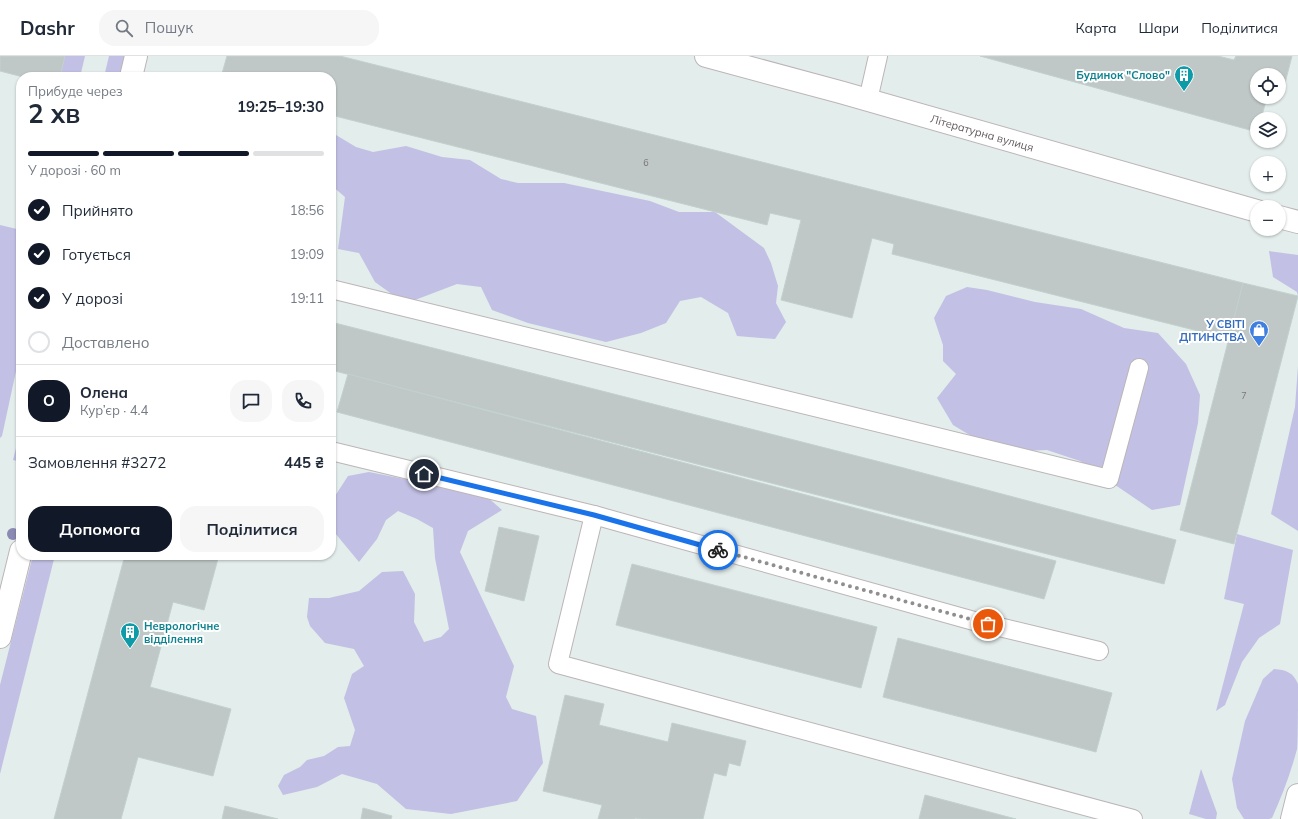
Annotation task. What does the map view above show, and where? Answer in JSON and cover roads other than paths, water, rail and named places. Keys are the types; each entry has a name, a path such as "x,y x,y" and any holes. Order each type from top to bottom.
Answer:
{"street":[{"path":"132,72 136,56"},
{"name":"Літературна вулиця","path":"706,56 868,100 1250,209"},
{"path":"1286,219 1298,222"},
{"path":"0,637 19,560"},
{"path":"1292,819 1298,795"}],"lane":[{"path":"868,100 878,56"},
{"path":"336,290 1109,479 1139,368"},
{"path":"336,452 594,515 974,621 1099,650"},
{"path":"594,515 558,664 1134,819"}],"place":[{"name":"Будинок \"Слово\"","path":"1184,92"},
{"name":"У СВІТІ ДІТИНСТВА","path":"1259,347"},
{"name":"Неврологічне відділення","path":"130,649"}]}
